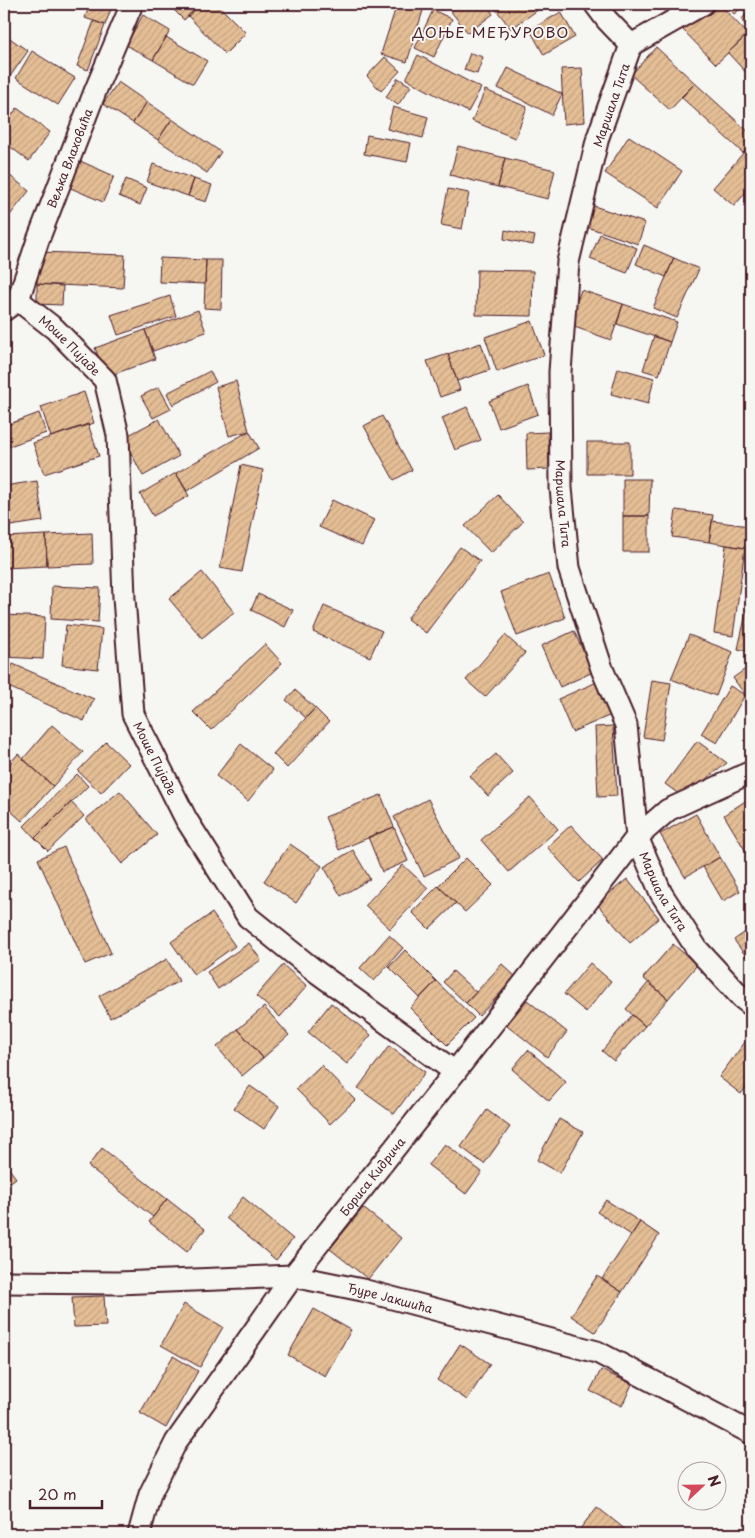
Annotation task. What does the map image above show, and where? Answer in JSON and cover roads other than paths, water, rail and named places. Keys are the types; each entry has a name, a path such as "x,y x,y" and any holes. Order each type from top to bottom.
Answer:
{"street":[{"name":"Вељка Влаховића","path":"11,305 96,89 132,4"},
{"path":"595,4 607,20 631,45"},
{"name":"Маршала Тита","path":"702,4 631,45 598,137 568,262 560,372 561,478 570,568 602,669 626,725 637,837 661,892 696,949 742,998 751,1005"},
{"name":"Моше Пијаде","path":"11,305 55,329 105,380 118,434 124,598 133,714 186,819 248,917 314,970 455,1072"},
{"name":"Бориса Кидрича","path":"139,1534 150,1494 176,1442 293,1276 455,1072 637,837 668,810 751,772"},
{"name":"Ђуре Јакшића","path":"4,1282 118,1283 293,1276 362,1290 597,1352 751,1432"}],"district":[{"name":"ДОЊЕ МЕЂУРОВО","path":"491,31"}]}
